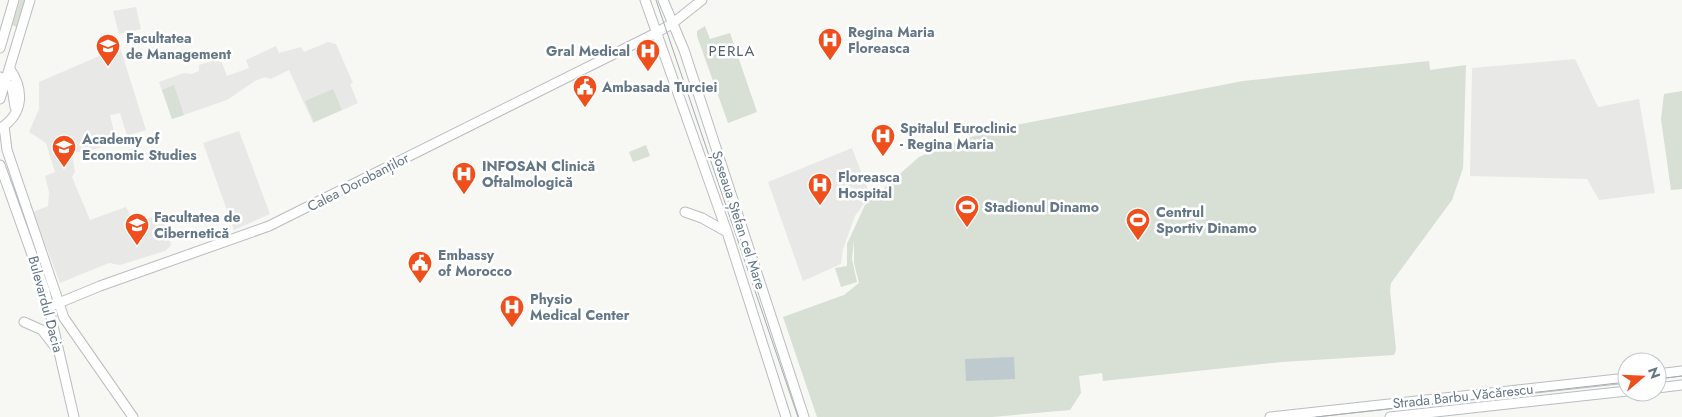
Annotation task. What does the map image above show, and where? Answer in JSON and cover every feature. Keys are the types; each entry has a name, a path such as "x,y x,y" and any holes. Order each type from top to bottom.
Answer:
{"main road":[{"path":"0,48 14,0"},
{"path":"0,98 3,79 10,68 30,0"},
{"name":"Șoseaua Ștefan cel Mare","path":"645,0 727,232 786,417"},
{"name":"Șoseaua Ștefan cel Mare","path":"664,0 804,417"},
{"path":"673,23 702,0"},
{"name":"Calea Dorobanților","path":"49,307 133,274 269,226 673,23"},
{"path":"2,128 13,117 19,105 21,94 10,68"},
{"path":"3,79 16,99 13,117"},
{"name":"Bulevardul Dacia","path":"2,128 6,148 66,320 133,417"},
{"name":"Bulevardul Dacia","path":"0,165 49,307 74,417"},
{"path":"686,212 702,218 727,232"},
{"path":"24,322 37,327 47,334 60,356"},
{"path":"1667,373 1682,371"},
{"name":"Strada Barbu Văcărescu","path":"1270,417 1617,379"},
{"path":"1667,387 1682,385"},
{"name":"Strada Barbu Văcărescu","path":"1390,417 1617,392"}],"shaded area":[{"path":"20,0 25,0 17,27 12,25"},
{"path":"136,7 141,29 119,34 113,11"},
{"path":"705,26 710,39 730,33 757,112 728,123 697,36 697,31"},
{"path":"328,42 336,44 353,83 350,84 358,103 313,123 289,70 271,79 265,77 255,81 227,100 172,119 159,82 184,73 192,74 199,71 199,65 220,58 227,76 249,68 246,60 276,46 279,53 301,47 304,52"},
{"name":"Academy of Economic Studies","path":"120,47 146,130 127,136 120,113 110,115 116,141 99,148 72,153 75,172 72,177 90,220 126,207 134,223 164,213 171,245 165,251 120,265 109,263 60,283 33,212 48,206 49,192 45,176 55,172 46,143 29,132 39,109 39,82"},
{"path":"1575,59 1598,107 1639,99 1655,193 1599,200 1587,179 1470,176 1472,68"},
{"name":"Centrul Sportiv Dinamo","path":"1429,61 1430,70 1466,65 1463,168 1452,200 1391,283 1390,290 1396,350 1394,355 1282,362 1103,381 1102,373 1079,376 1081,393 1070,410 992,417 817,417 783,317 844,295 859,283 854,263 854,240 852,259 857,282 841,287 835,268 847,266 847,244 865,205 919,157 978,135 1017,131 1016,125 1243,81"},
{"path":"174,85 184,115 172,119 162,90"},
{"path":"333,89 342,110 314,122 305,101"},
{"path":"1682,91 1682,189 1671,190 1661,119 1664,94"},
{"path":"239,131 270,214 234,230 203,143"},
{"path":"646,145 650,156 633,162 629,152"},
{"name":"Floreasca Hospital","path":"852,148 870,195 855,216 843,249 841,264 803,281 768,182"},
{"path":"1014,357 1015,379 966,381 965,359"}],"tram line":[{"path":"656,0 798,417"},
{"path":"1667,378 1682,376"},
{"path":"1316,417 1617,383"}],"place":[{"name":"Regina Maria Floreasca","path":"830,61"},
{"name":"Facultatea de Management","path":"108,67"},
{"name":"Gral Medical","path":"648,72"},
{"name":"Ambasada Turciei","path":"585,108"},
{"name":"Spitalul Euroclinic - Regina Maria","path":"883,157"},
{"name":"Academy of Economic Studies","path":"64,168"},
{"name":"INFOSAN Clinică Oftalmologică","path":"464,195"},
{"name":"Floreasca Hospital","path":"820,206"},
{"name":"Stadionul Dinamo","path":"967,228"},
{"name":"Centrul Sportiv Dinamo","path":"1138,241"},
{"name":"Facultatea de Cibernetică","path":"137,246"},
{"name":"Embassy of Morocco","path":"420,284"},
{"name":"Physio Medical Center","path":"512,328"}],"district":[{"name":"PERLA","path":"732,51"}]}
